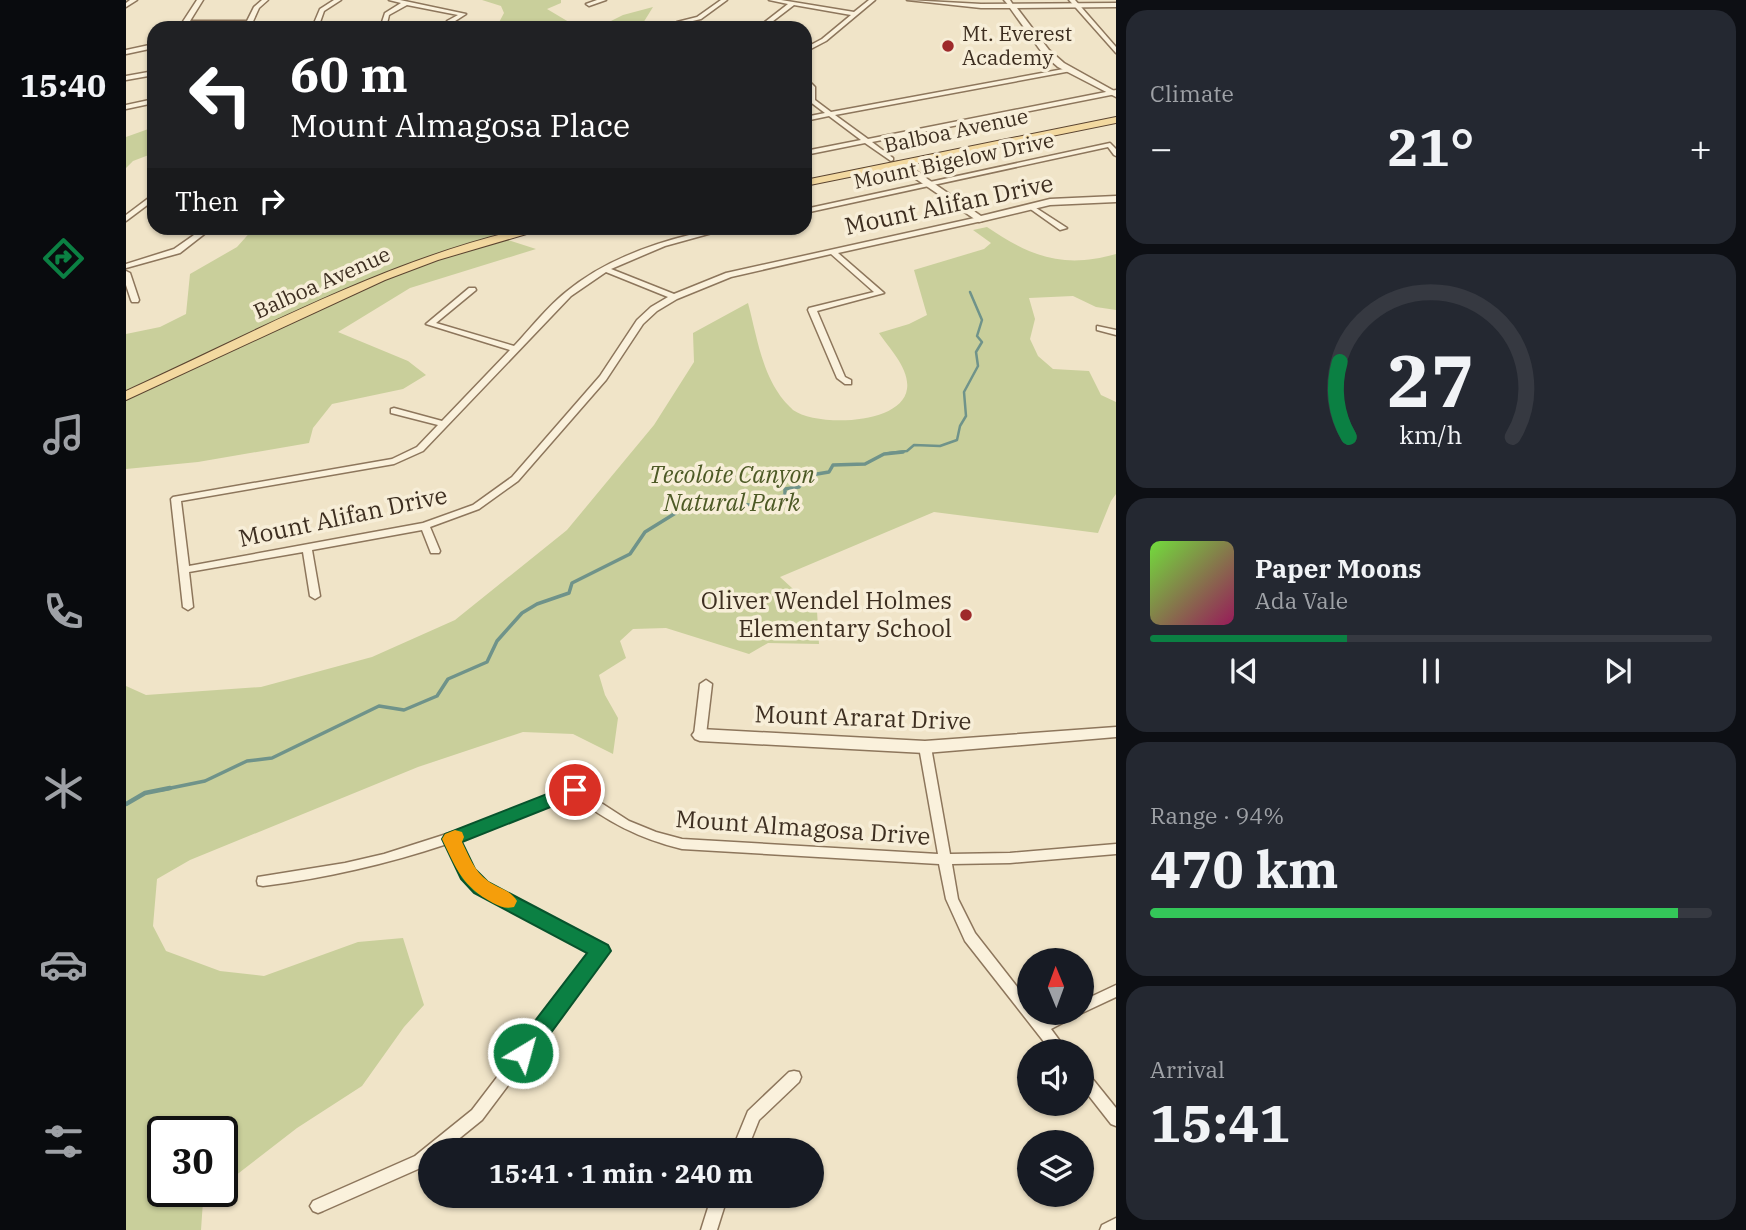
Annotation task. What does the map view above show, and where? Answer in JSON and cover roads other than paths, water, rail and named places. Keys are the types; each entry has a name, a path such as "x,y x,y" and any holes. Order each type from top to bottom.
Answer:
{"main road":[{"name":"Balboa Avenue","path":"812,182 866,171 911,155 1116,113"},
{"name":"Balboa Avenue","path":"812,174 895,162 1116,120"},
{"name":"Balboa Avenue","path":"126,388 387,268 489,235"},
{"name":"Balboa Avenue","path":"126,396 397,271 476,244 513,235"}],"street":[{"path":"126,5 134,0"},
{"path":"187,21 200,0"},
{"path":"251,21 257,7 265,0"},
{"path":"318,21 323,10 338,0"},
{"path":"391,0 463,14 451,21"},
{"path":"589,4 603,0"},
{"path":"685,21 699,18 724,0"},
{"path":"772,0 854,14"},
{"path":"812,46 824,40 872,0"},
{"path":"911,0 1116,5"},
{"path":"385,21 387,14 406,3"},
{"path":"1010,3 1046,52 1069,70 1115,93"},
{"path":"1074,3 1116,51"},
{"path":"769,21 792,4"},
{"path":"126,51 147,47"},
{"path":"812,118 1069,70"},
{"path":"126,78 147,74"},
{"path":"812,152 1115,93"},
{"path":"812,101 828,115 979,219"},
{"path":"126,107 147,102"},
{"name":"Mount Bigelow Drive","path":"812,210 1110,145 1116,154"},
{"name":"Mount Alifan Drive","path":"185,570 425,526 476,507 515,480 603,378 640,322 654,309 729,275 1031,207 1073,200 1116,199"},
{"path":"126,219 147,202"},
{"path":"1031,207 1063,228"},
{"path":"126,265 177,251 199,235"},
{"path":"188,607 176,499 394,461 420,449 568,294 604,269 667,242 696,235"},
{"path":"833,252 880,293 812,310 841,378 848,382"},
{"path":"604,269 674,298"},
{"path":"126,273 135,300"},
{"path":"472,290 430,324 515,349"},
{"path":"1100,328 1116,333"},
{"path":"394,411 443,424"},
{"path":"425,526 435,551"},
{"path":"307,548 315,596"},
{"name":"Mount Ararat Drive","path":"706,684 701,735 925,747 1116,732"},
{"path":"925,747 952,899 970,937 1017,997"},
{"name":"Mount Almagosa Drive","path":"263,881 356,867 451,839 575,790 603,813 663,840 737,848 943,859 1010,858 1116,849"},
{"path":"448,1138 477,1115 601,951 481,887 468,874 451,839"},
{"path":"1094,1001 1116,990"},
{"path":"1041,1027 1051,1039"},
{"path":"744,1138 753,1116 794,1077"},
{"path":"1094,1092 1116,1119"},
{"path":"318,1206 418,1162"},
{"path":"709,1230 716,1208"},
{"path":"1108,1230 1116,1226"}],"waterway":[{"path":"889,453 907,451 914,445 940,446 957,440 960,426 966,416 964,392 978,366 976,352 982,342 977,336 982,320 970,292"},
{"path":"161,790 205,781 247,761 272,758 379,706 404,710 437,696 448,679 487,662 497,641 522,613 537,604 569,593 572,583 630,554 645,532 687,506 710,502 763,506 785,495 785,489 799,487 802,483 799,477 829,472 833,465 865,464 884,454 903,452"},
{"path":"126,804 145,793 170,788"}],"place":[{"name":"Mt. Everest Academy","path":"948,46"},
{"name":"Oliver Wendel Holmes Elementary School","path":"966,615"}],"park label":[{"name":"Tecolote Canyon Natural Park","path":"732,489"}]}
